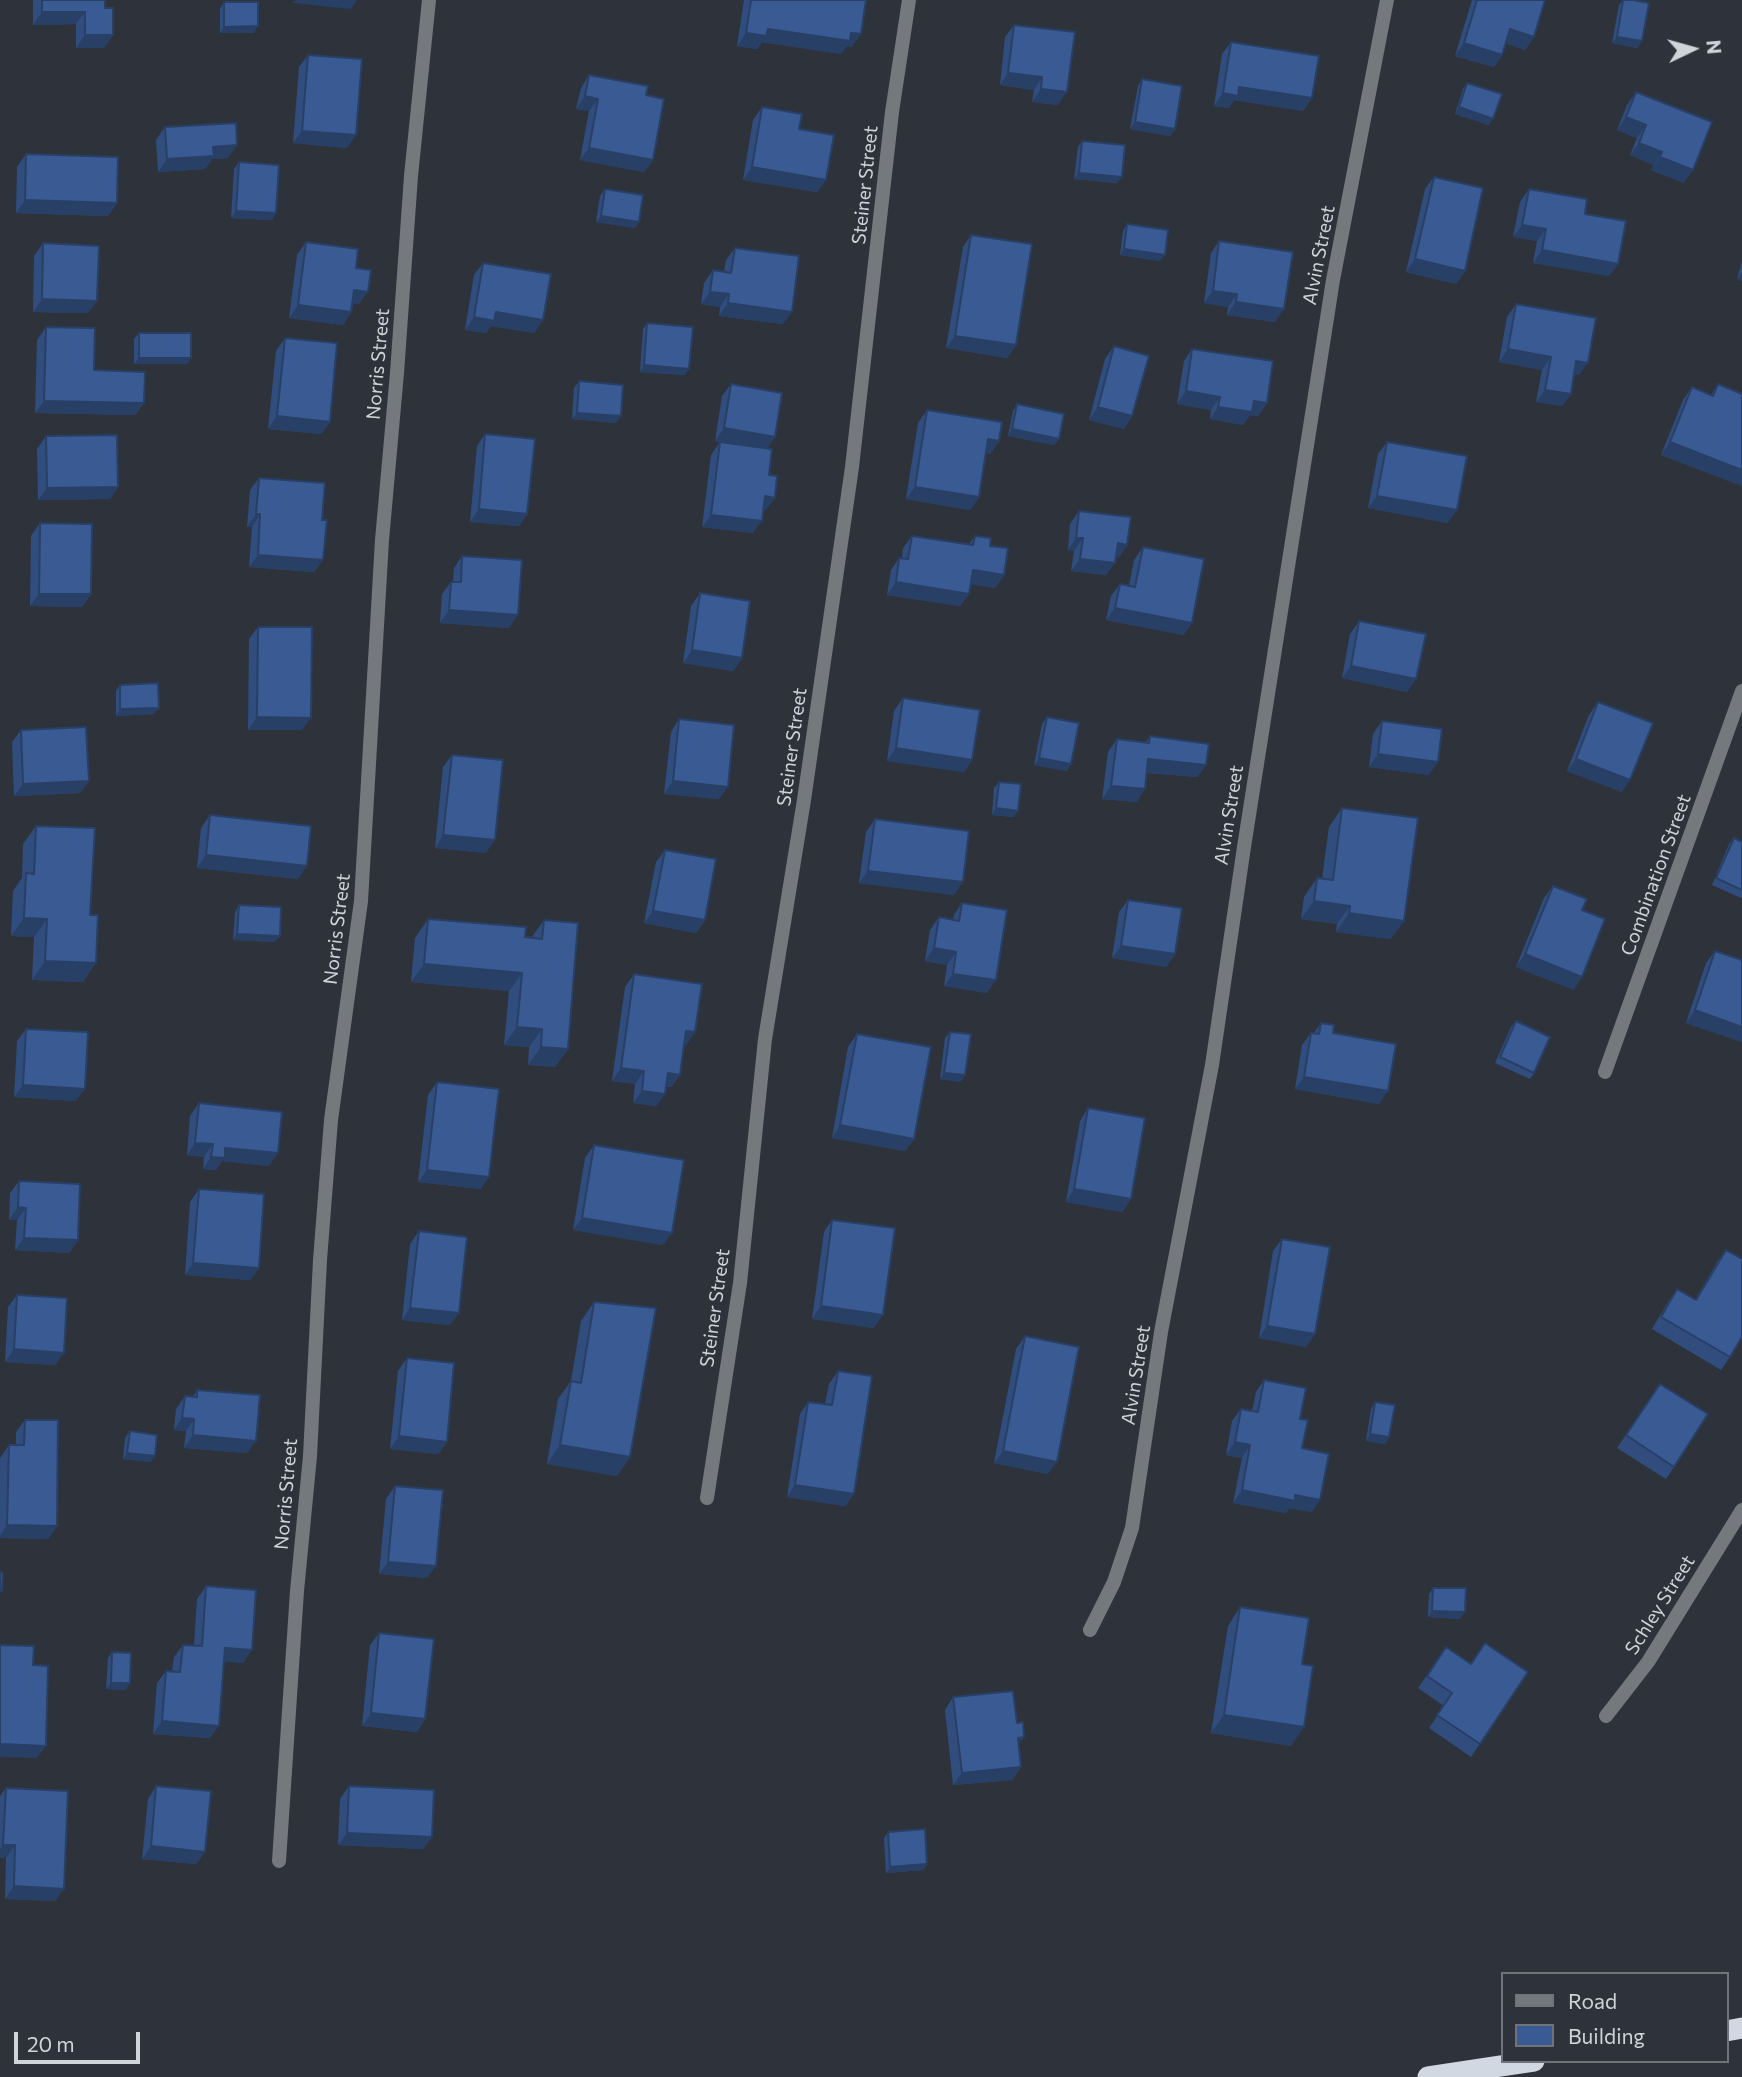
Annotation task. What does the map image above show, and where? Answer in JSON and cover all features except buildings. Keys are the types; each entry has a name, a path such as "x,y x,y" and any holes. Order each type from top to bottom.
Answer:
{"highway":[{"path":"1429,2077 1521,2063"}],"street":[{"name":"Norris Street","path":"279,1861 296,1604 310,1456 320,1260 330,1133 361,901 382,540 411,176 429,0"},
{"name":"Steiner Street","path":"707,1498 740,1283 765,1039 804,800 852,467 892,112 909,0"},
{"name":"Alvin Street","path":"1090,1630 1114,1582 1132,1528 1161,1332 1212,1065 1258,752 1333,281 1387,0"},
{"name":"Combination Street","path":"1605,1072 1742,691"},
{"name":"Schley Street","path":"1606,1716 1648,1662 1742,1510"}]}
